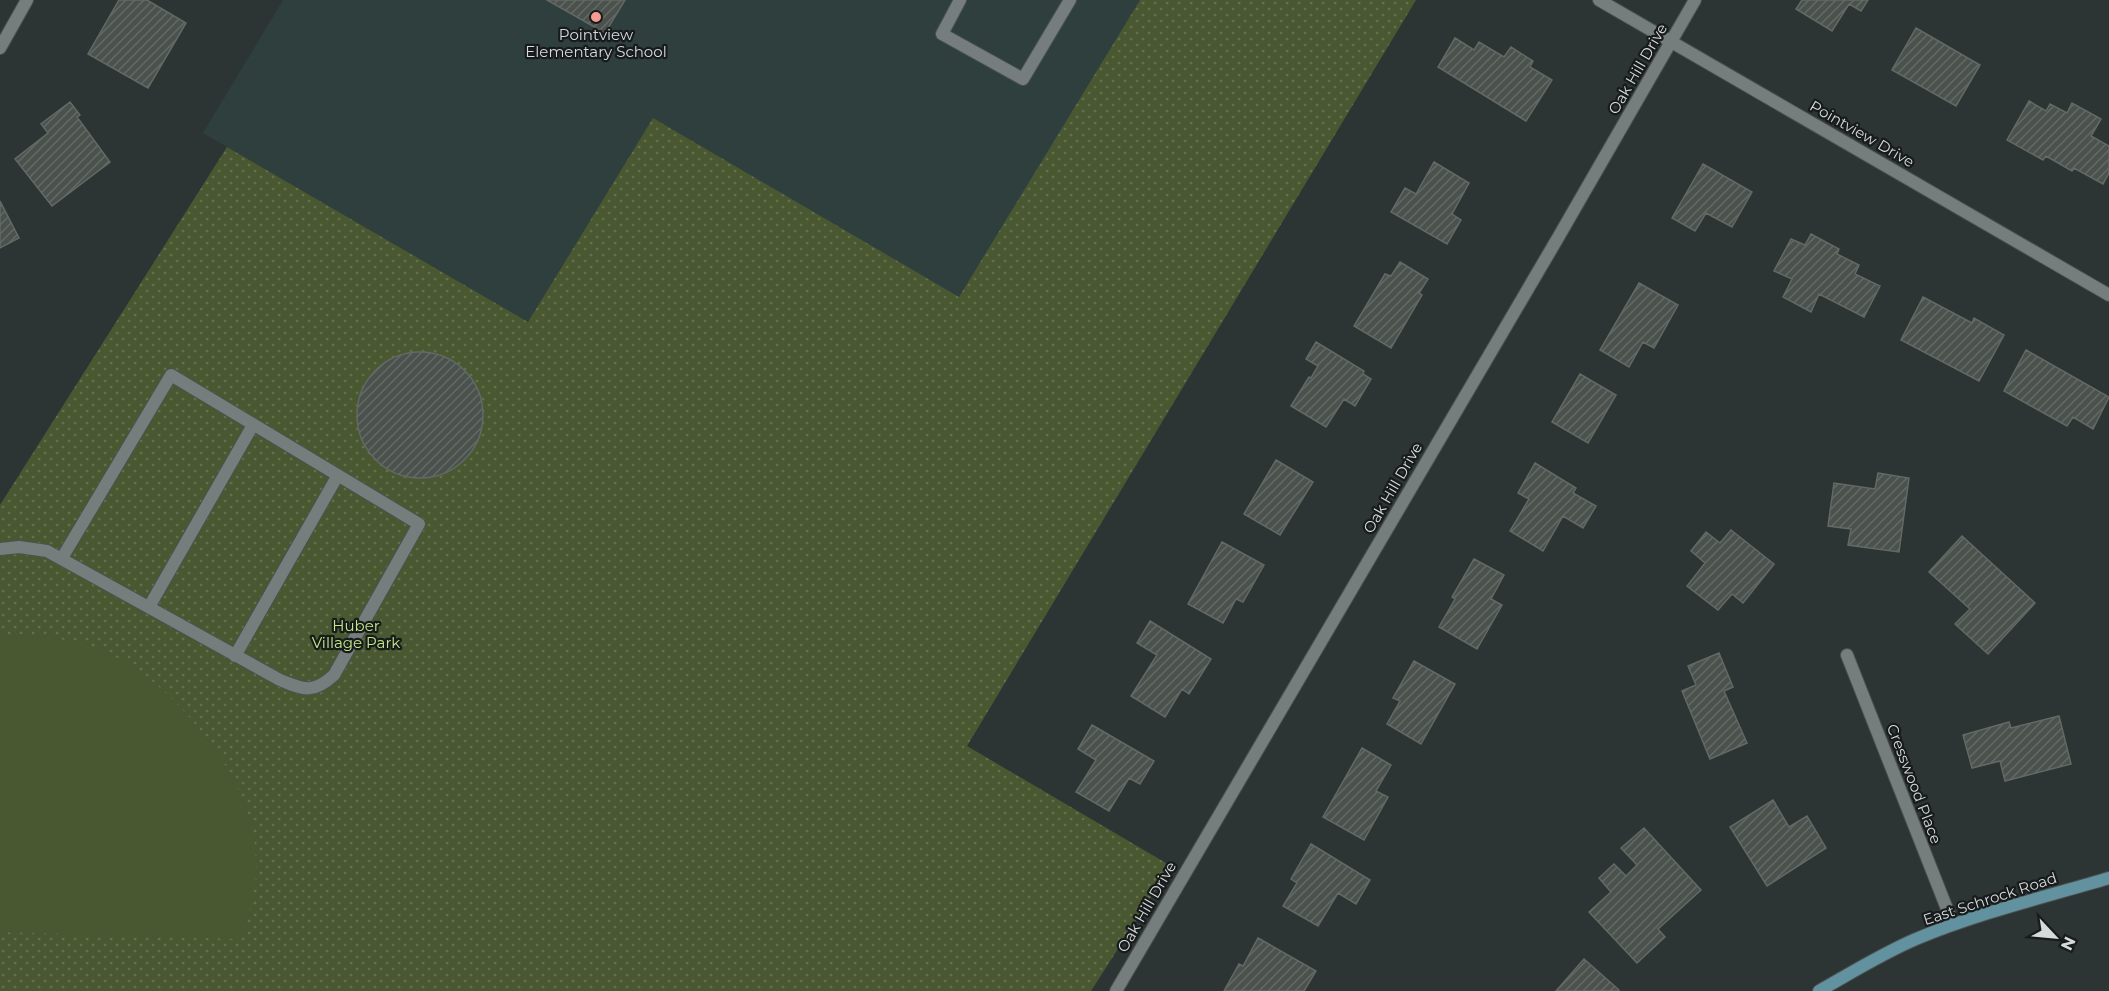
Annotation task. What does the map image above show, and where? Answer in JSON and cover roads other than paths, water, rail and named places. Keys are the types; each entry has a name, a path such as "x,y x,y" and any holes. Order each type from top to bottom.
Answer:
{"street":[{"path":"0,48 27,0"},
{"path":"960,0 942,34 1023,79 1070,0"},
{"name":"Pointview Drive","path":"1599,0 2109,295"},
{"name":"Oak Hill Drive","path":"1116,991 1695,0"},
{"path":"0,549 19,547 48,551 280,680 302,689 321,687 334,675 419,524 171,375 62,558"},
{"path":"149,607 253,424"},
{"path":"236,656 338,475"},
{"name":"Cresswood Place","path":"1847,655 1953,924"},
{"name":"East Schrock Road","path":"1819,991 1905,944 1953,924 2109,878"}],"place":[{"name":"Pointview Elementary School","path":"596,17"}],"park label":[{"name":"Huber Village Park","path":"356,634"}]}
